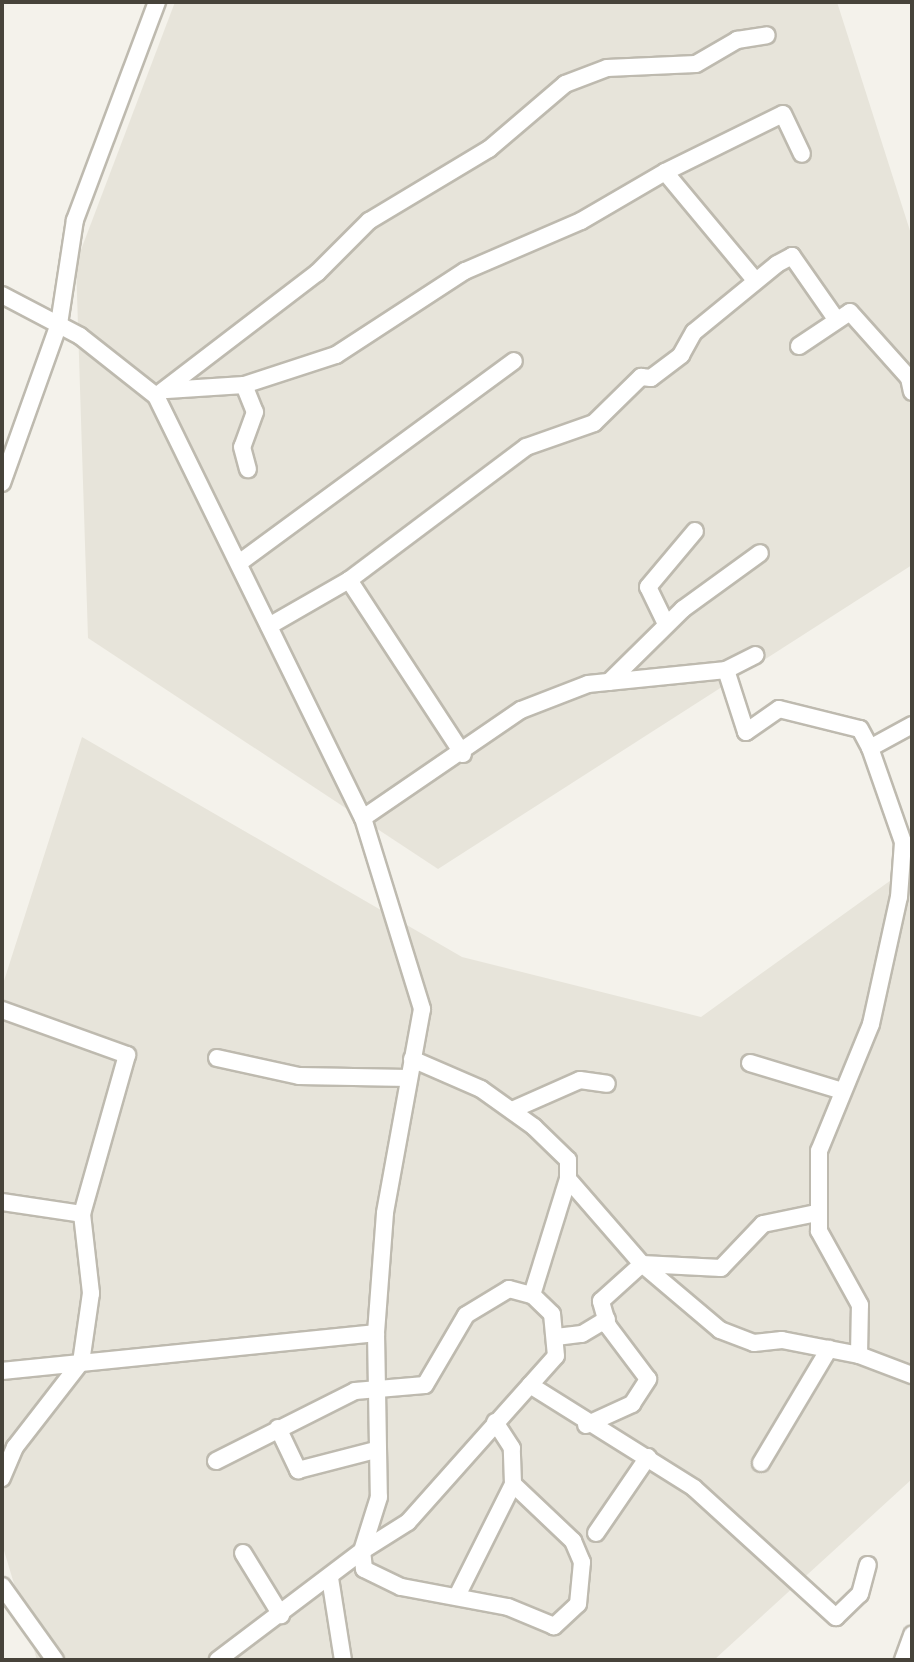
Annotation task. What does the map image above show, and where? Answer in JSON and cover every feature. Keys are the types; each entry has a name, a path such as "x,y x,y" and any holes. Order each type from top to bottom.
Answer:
{"street":[{"path":"2,483 59,324 75,220 157,2"},
{"path":"162,393 239,326 317,273 369,221 489,149 565,84 607,68 696,64 737,40 767,35"},
{"path":"162,393 244,385 336,355 465,271 581,221 665,172 783,114 802,154"},
{"path":"665,172 755,280"},
{"path":"269,626 349,580 526,447 594,423 641,377 651,378 681,355 694,332 755,280 792,256 836,319"},
{"path":"2,295 59,324 162,393 239,563 363,818 422,1009 385,1213 376,1333 379,1497 362,1551 364,1569 388,1583 457,1596 554,1626 578,1604 582,1562 573,1541 513,1484"},
{"path":"799,346 850,312 868,327 912,392"},
{"path":"239,563 514,361"},
{"path":"244,385 255,412 242,447 248,469"},
{"path":"666,624 648,587 695,531"},
{"path":"609,682 666,624 760,553"},
{"path":"349,580 463,754"},
{"path":"363,818 558,691 609,682 726,670 755,655"},
{"path":"726,670 746,732 779,709 860,729 908,843 871,1024 819,1151 816,1213 831,1258 860,1305 859,1355"},
{"path":"870,748 912,725"},
{"path":"899,897 912,912"},
{"path":"2,1010 127,1055 82,1214 91,1293 81,1362 15,1447 2,1478"},
{"path":"217,1058 310,1077 408,1078"},
{"path":"412,1059 512,1110 568,1160 568,1179 532,1295"},
{"path":"750,1063 843,1091"},
{"path":"512,1110 580,1080 607,1084"},
{"path":"568,1179 642,1264 739,1340 859,1355 912,1375"},
{"path":"2,1202 82,1214"},
{"path":"586,1425 632,1404 648,1379 607,1319 601,1301 642,1264 721,1268 763,1224 816,1213"},
{"path":"216,1461 355,1391 425,1385 466,1315 509,1289 532,1295 552,1314 556,1356 408,1522 362,1551 218,1660"},
{"path":"556,1337 582,1334 607,1319"},
{"path":"2,1371 376,1333"},
{"path":"761,1463 829,1349"},
{"path":"530,1385 586,1425 648,1457 694,1488 836,1617 860,1594 868,1565"},
{"path":"457,1596 513,1484 512,1448 495,1422"},
{"path":"278,1428 298,1470 376,1450"},
{"path":"596,1533 648,1457"},
{"path":"243,1553 281,1615"},
{"path":"330,1578 343,1660"},
{"path":"2,1586 55,1660"},
{"path":"903,1660 912,1635"}],"shaded area":[{"path":"175,2 837,2 912,237 912,565 438,869 88,638 76,263"},
{"path":"82,737 462,957 701,1017 912,865 912,1479 714,1660 37,1660 2,1544 2,987"}]}
